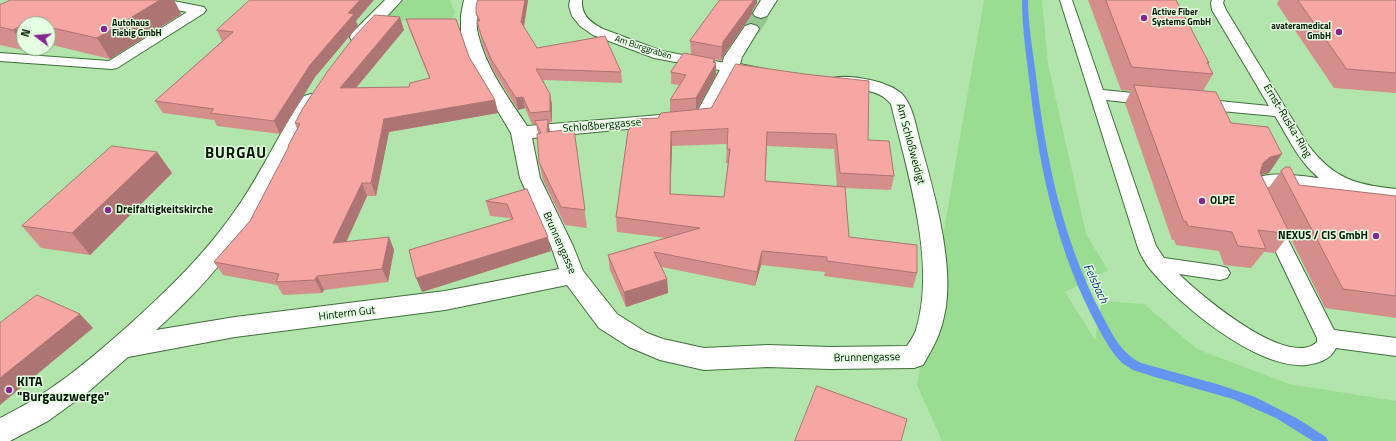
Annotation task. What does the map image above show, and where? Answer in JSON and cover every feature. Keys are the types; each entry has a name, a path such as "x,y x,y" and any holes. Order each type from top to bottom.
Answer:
{"street":[{"path":"347,51 369,24 394,0"},
{"name":"Brunnengasse","path":"472,0 469,15 469,33 479,62 521,133 530,178 562,246 573,275 608,321 638,340 660,349 704,359 768,356 830,358 914,357"},
{"path":"761,13 769,0"},
{"name":"Schloßberggasse","path":"521,133 704,117 730,68 733,57 751,29"},
{"path":"730,68 782,77"},
{"name":"Am Schloßweidigt","path":"822,80 883,89 894,95 900,104 921,185 931,236 936,275 935,299 930,325 924,343 914,357"},
{"path":"0,432 37,413 68,392 175,299 215,256 256,197 286,142 324,82"},
{"name":"Hinterm Gut","path":"120,348 175,336 216,330 429,303 573,275"}],"lane":[{"path":"0,57 112,65 199,10 148,0"},
{"name":"Am Burggraben","path":"576,0 577,13 580,19 598,32 659,55 730,68"},
{"path":"1066,0 1147,248 1157,264 1183,291 1226,325 1257,344 1276,352 1292,356 1306,356 1315,355 1323,350 1327,345 1327,338 1257,192 1257,186 1268,180 1279,179 1350,187"},
{"name":"Ernst-Ruska-Ring","path":"1217,1 1219,10 1302,148 1316,168 1335,181 1350,187 1364,191 1396,195"},
{"path":"1096,94 1165,101"},
{"path":"1188,103 1280,112"},
{"path":"1157,264 1220,272"},
{"path":"1327,338 1396,347"}],"green space":[{"path":"405,0 450,0 455,13 450,21 417,22 385,19"},
{"path":"984,0 1042,0 1048,64 1086,234 1108,270 1065,292 1095,340 1102,301 1144,304 1197,349 1289,384 1396,401 1396,441 942,441 917,385"}],"building":[{"path":"11,0 160,0 97,38 56,29 56,16 16,16 16,28 13,30 0,27 0,5"},
{"path":"250,0 360,0 348,13 354,14 310,65 274,121 210,113 214,109 155,101 233,32 217,30"},
{"path":"478,0 525,0 521,22 537,48 605,36 621,72 536,69 550,94 550,111 530,113 523,97 516,98 491,59 477,21 480,21 476,13"},
{"path":"720,0 753,1 723,42 722,47 690,41"},
{"path":"1106,0 1176,0 1209,63 1207,62 1213,74 1132,67"},
{"path":"1298,0 1396,0 1396,73 1347,69"},
{"path":"375,15 400,17 340,88 409,87 410,83 430,78 406,19 456,19 469,57 495,100 384,119 371,183 362,183 333,243 389,237 382,269 317,276 315,280 276,282 279,274 214,262 250,221 300,124 295,123 303,108 327,72 354,37"},
{"path":"684,53 715,59 713,62 716,63 696,98 670,100 686,75 671,72"},
{"path":"736,64 804,74 869,81 868,140 889,141 894,176 840,173 836,134 767,132 765,181 845,187 849,237 917,245 917,273 827,261 827,257 762,251 757,272 654,252 667,279 624,292 608,255 700,228 616,217 628,131 636,119 658,118 661,113 711,108","holes":["728,129 727,149 730,149 724,197 670,194 671,132"]},
{"path":"1134,85 1216,92 1231,123 1268,127 1282,154 1270,157 1263,163 1260,173 1290,234 1258,230 1266,249 1238,246 1232,232 1188,226 1186,221 1184,221"},
{"path":"548,120 547,132 574,129 585,210 561,207 539,162 537,134 541,133 535,121"},
{"path":"112,146 157,152 72,233 22,226"},
{"path":"1286,167 1290,167 1299,185 1396,196 1396,296 1343,289 1281,171"},
{"path":"527,189 548,237 416,278 409,250 513,219 507,204 486,201"},
{"path":"37,295 80,314 0,378 0,323"},
{"path":"817,386 907,419 901,441 795,441"}],"waterway":[{"name":"Felsbach","path":"1025,0 1034,91 1047,172 1056,212 1068,251 1083,289 1114,346 1125,360 1137,367 1220,390 1251,401 1266,407 1308,431 1322,441"}],"tunnel":[{"path":"751,29 761,13"}],"place":[{"name":"Active Fiber Systems GmbH","path":"1144,18"},
{"name":"Autohaus Fiebig GmbH","path":"104,29"},
{"name":"avateramedical GmbH","path":"1339,32"},
{"name":"OLPE","path":"1202,201"},
{"name":"Dreifaltigkeitskirche","path":"108,210"},
{"name":"NEXUS / CIS GmbH","path":"1376,236"},
{"name":"KITA \"Burgauzwerge\"","path":"9,390"}],"district":[{"name":"BURGAU","path":"236,154"}]}
